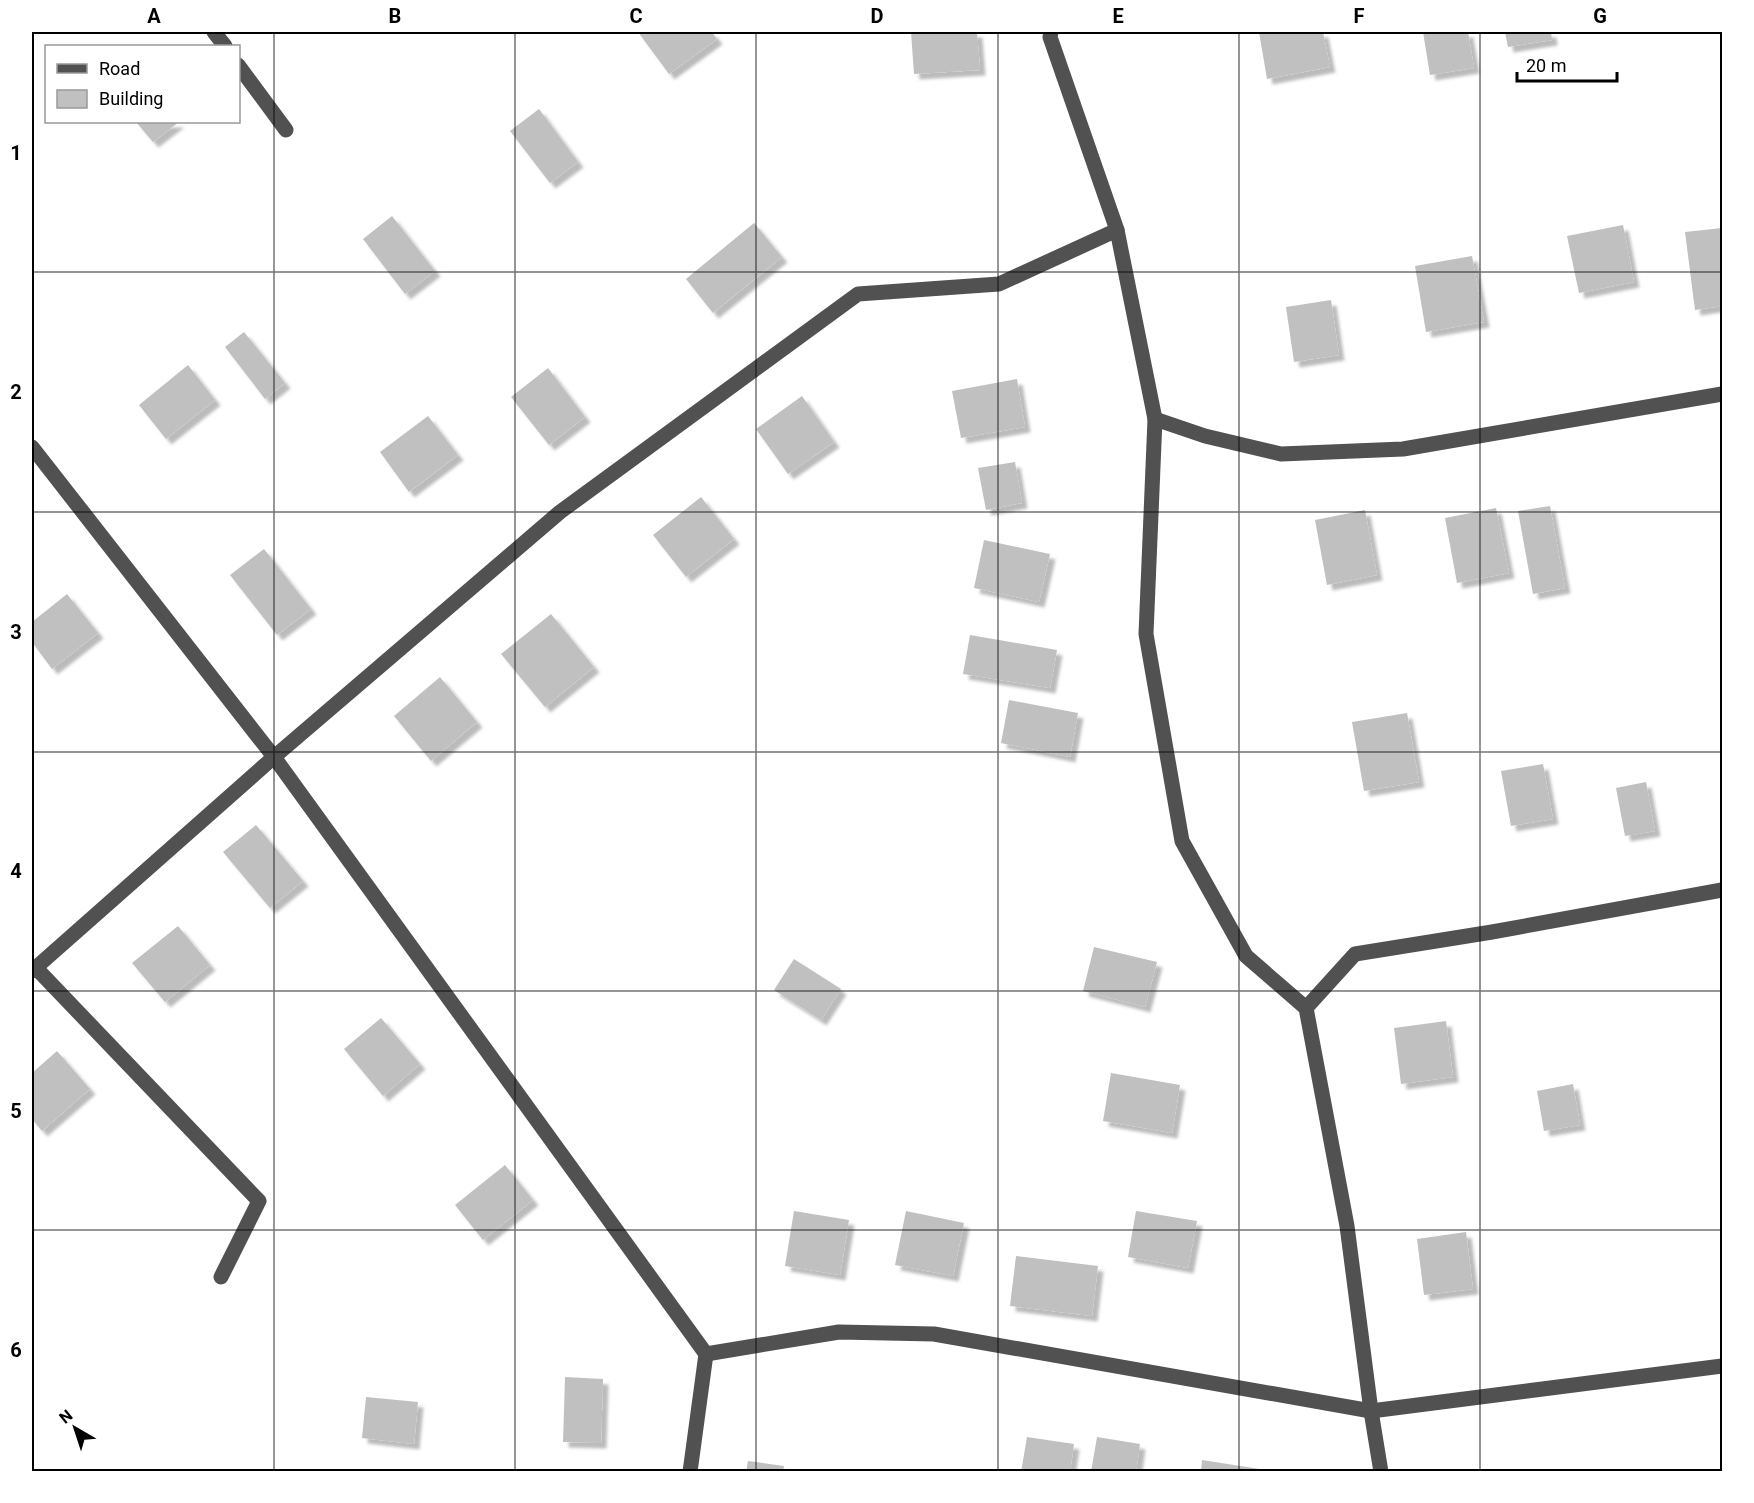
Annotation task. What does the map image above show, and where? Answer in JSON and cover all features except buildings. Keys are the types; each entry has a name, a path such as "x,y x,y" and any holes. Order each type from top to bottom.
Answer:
{"street":[{"path":"214,32 224,45"},
{"path":"1051,32 1050,37 1117,230 1155,419 1146,634 1182,841 1246,956 1306,1008 1347,1226 1381,1472"},
{"path":"240,68 286,130"},
{"path":"220,1277 260,1201 34,969 274,757 560,512 858,294 999,284 1117,230"},
{"path":"1155,419 1204,436 1281,454 1370,451 1403,449 1722,394"},
{"path":"32,447 274,757 706,1354 690,1472"},
{"path":"1306,1008 1355,954 1492,932 1722,890"},
{"path":"706,1354 839,1332 934,1334 1371,1411 1722,1366"}]}
